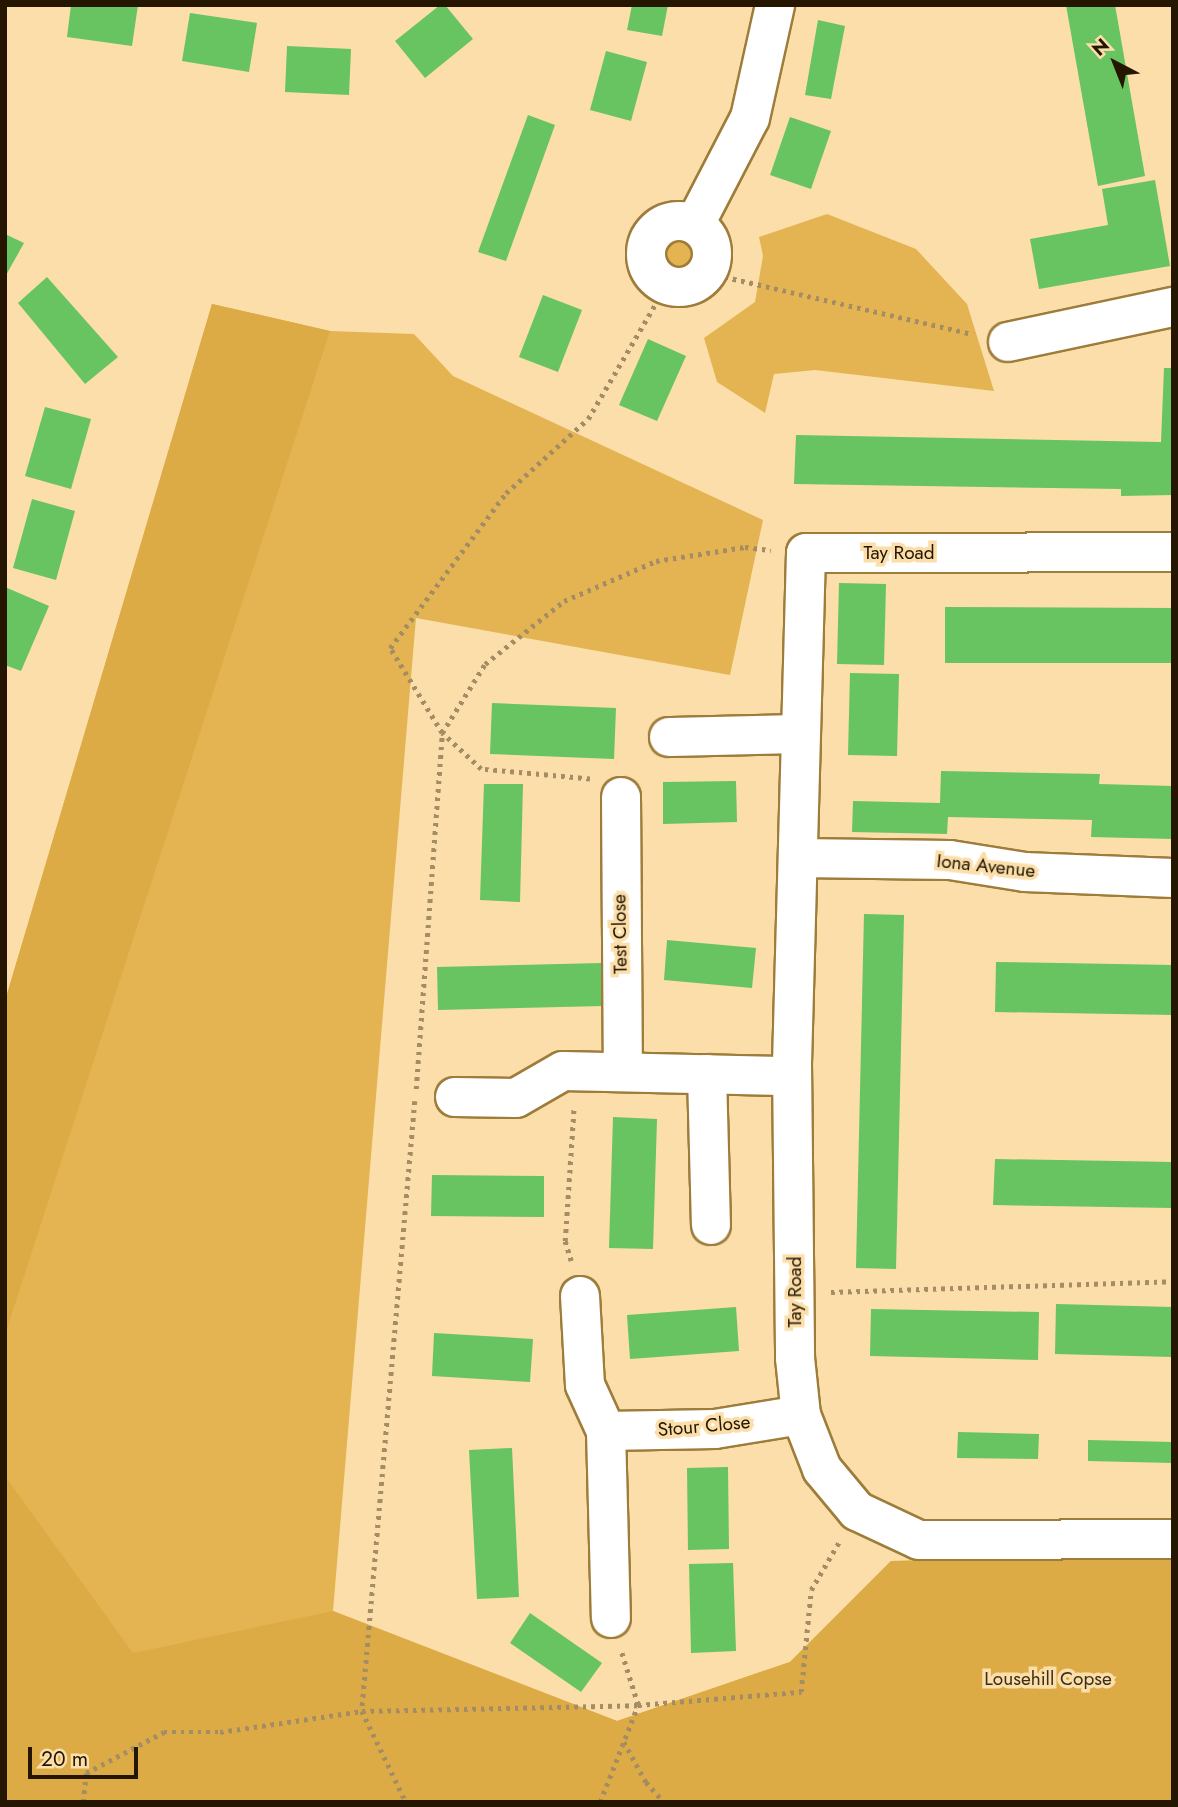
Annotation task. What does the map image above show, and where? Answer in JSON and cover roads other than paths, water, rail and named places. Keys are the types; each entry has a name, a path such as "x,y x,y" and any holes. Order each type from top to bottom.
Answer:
{"street":[{"path":"695,224 750,118 775,5"},
{"path":"670,221 695,224 707,235 713,254 708,273 685,288 666,286 652,276 645,258 648,239 670,221"},
{"path":"1009,342 1173,307"},
{"name":"Tay Road","path":"1173,552 806,553 792,1076 795,1293 801,1415 822,1469 857,1511 919,1540 1173,1539"},
{"path":"669,737 800,734"},
{"name":"Test Close","path":"621,797 623,1071"},
{"name":"Iona Avenue","path":"798,858 950,860 1025,872 1173,878"},
{"path":"455,1097 516,1098 563,1071 792,1076"},
{"path":"707,1074 710,1225"},
{"path":"580,1296 585,1385 606,1431 611,1618"},
{"name":"Stour Close","path":"606,1431 715,1429 801,1415"}],"park label":[{"name":"Lousehill Copse","path":"1048,1679"}]}
